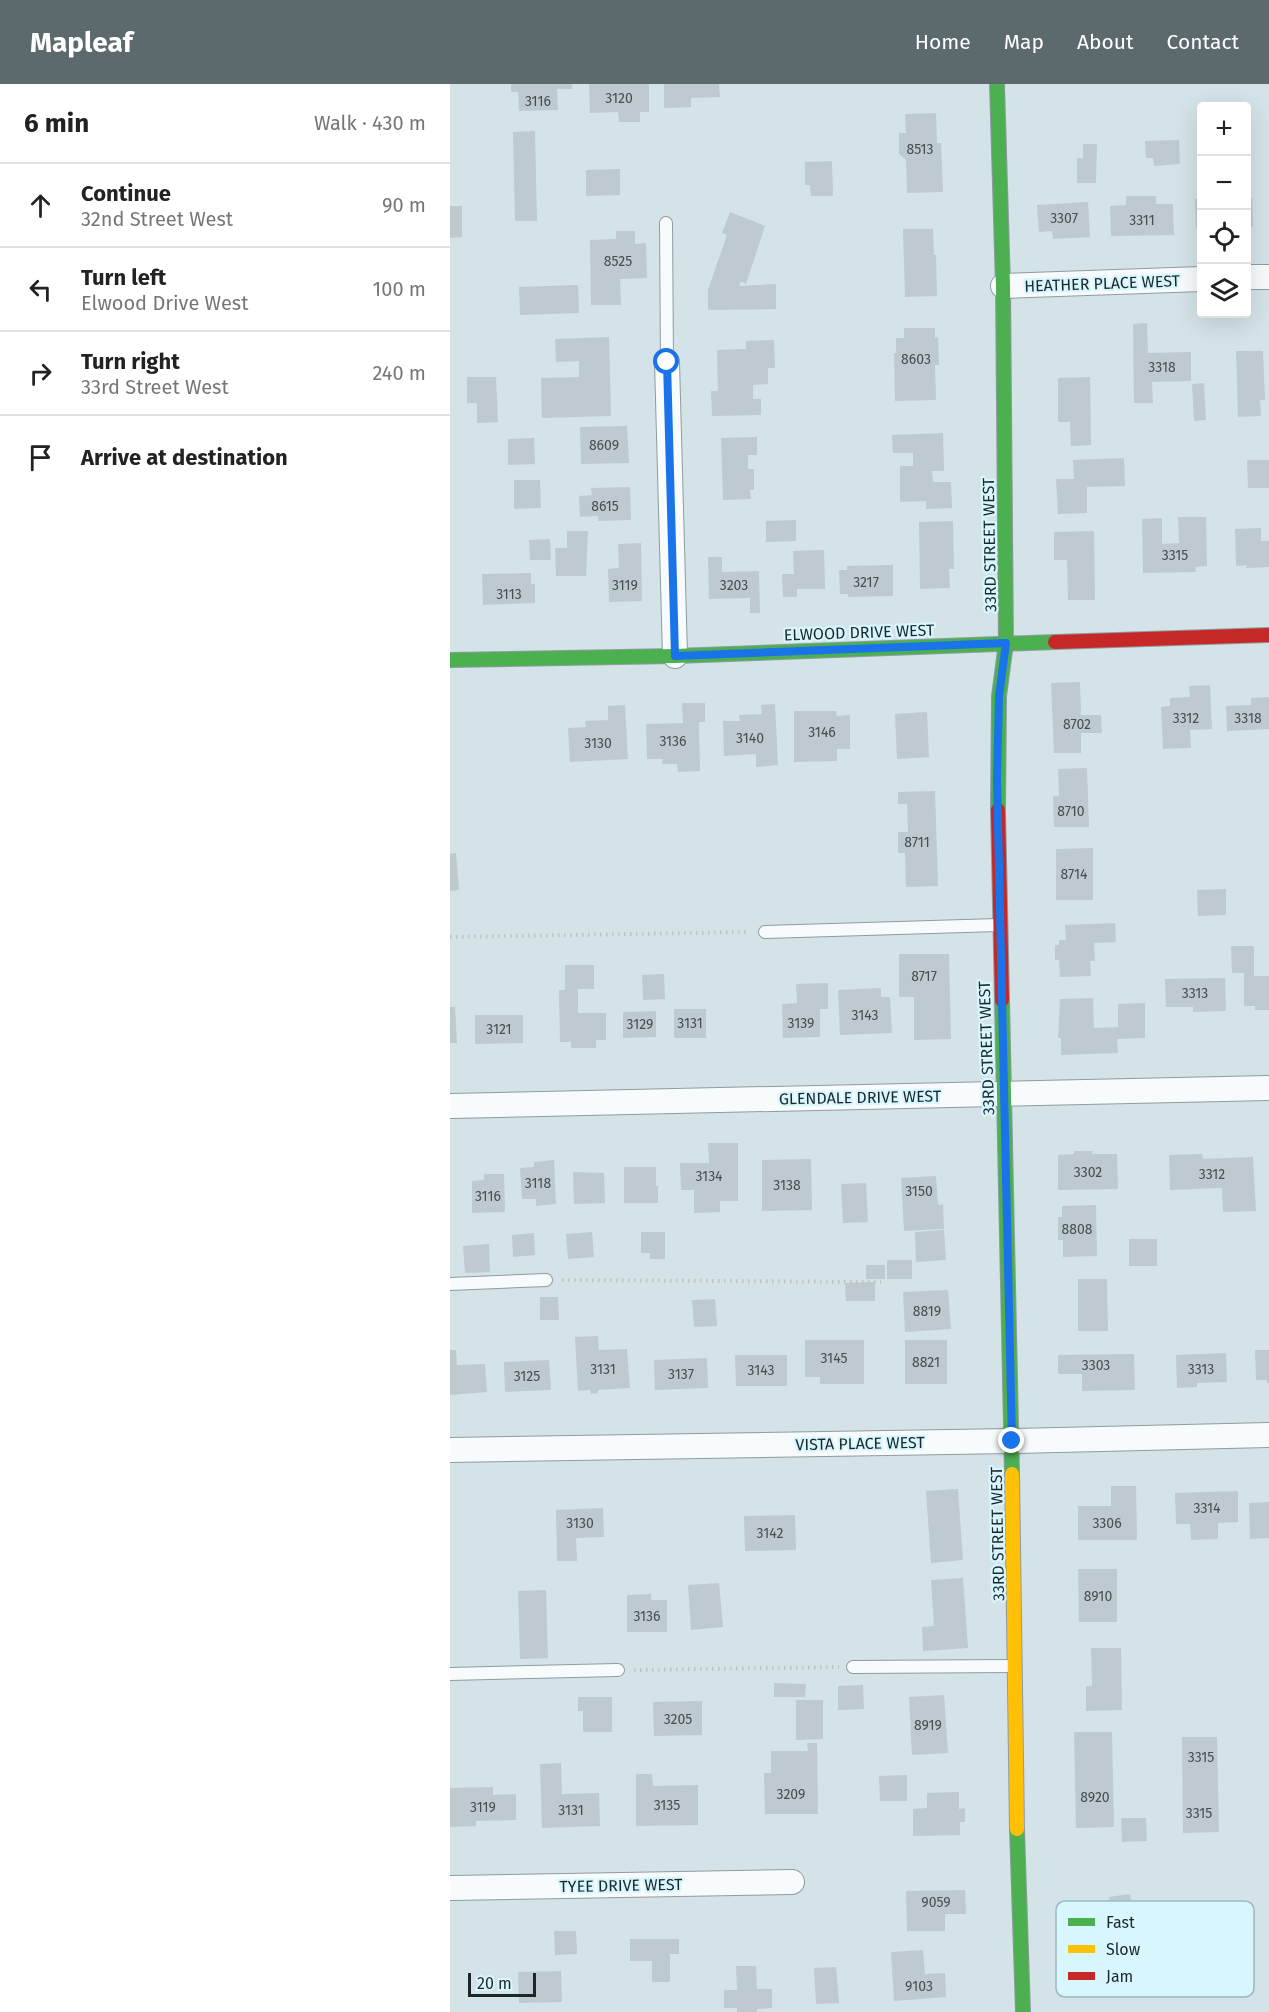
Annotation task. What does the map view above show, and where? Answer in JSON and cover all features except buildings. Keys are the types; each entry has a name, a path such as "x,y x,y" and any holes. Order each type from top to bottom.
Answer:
{"street":[{"name":"33RD STREET WEST","path":"997,84 1003,286 1006,643 998,706 997,780 1012,1441 1018,1882 1023,2012"},
{"path":"1251,277 1269,277"},
{"name":"HEATHER PLACE WEST","path":"1003,286 1197,279"},
{"path":"667,362 675,656"},
{"name":"ELWOOD DRIVE WEST","path":"450,660 675,656 1269,635"},
{"name":"GLENDALE DRIVE WEST","path":"450,1106 1269,1088"},
{"name":"VISTA PLACE WEST","path":"450,1450 1269,1435"},
{"name":"TYEE DRIVE WEST","path":"450,1888 792,1882"}],"lane":[{"path":"666,223 667,362"},
{"path":"765,932 999,925"},
{"path":"450,1284 546,1280"},
{"path":"853,1667 1015,1666"},
{"path":"450,1674 618,1670"}],"path":[{"path":"450,937 765,932"},
{"path":"546,1280 881,1282"},
{"path":"618,1670 853,1667"}],"traffic: fast":[{"path":"997,84 1003,286 1006,643 999,696 998,810"},
{"path":"450,660 675,656 1055,642"},
{"path":"1002,1000 1012,1474"},
{"path":"1017,1829 1023,2012"}],"traffic: slow":[{"path":"1012,1474 1017,1829"}],"traffic: jam":[{"path":"1055,642 1269,635"},
{"path":"998,810 1002,1000"}],"route":[{"path":"667,362 675,656 1006,643 999,696 997,780 1012,1441"}]}
